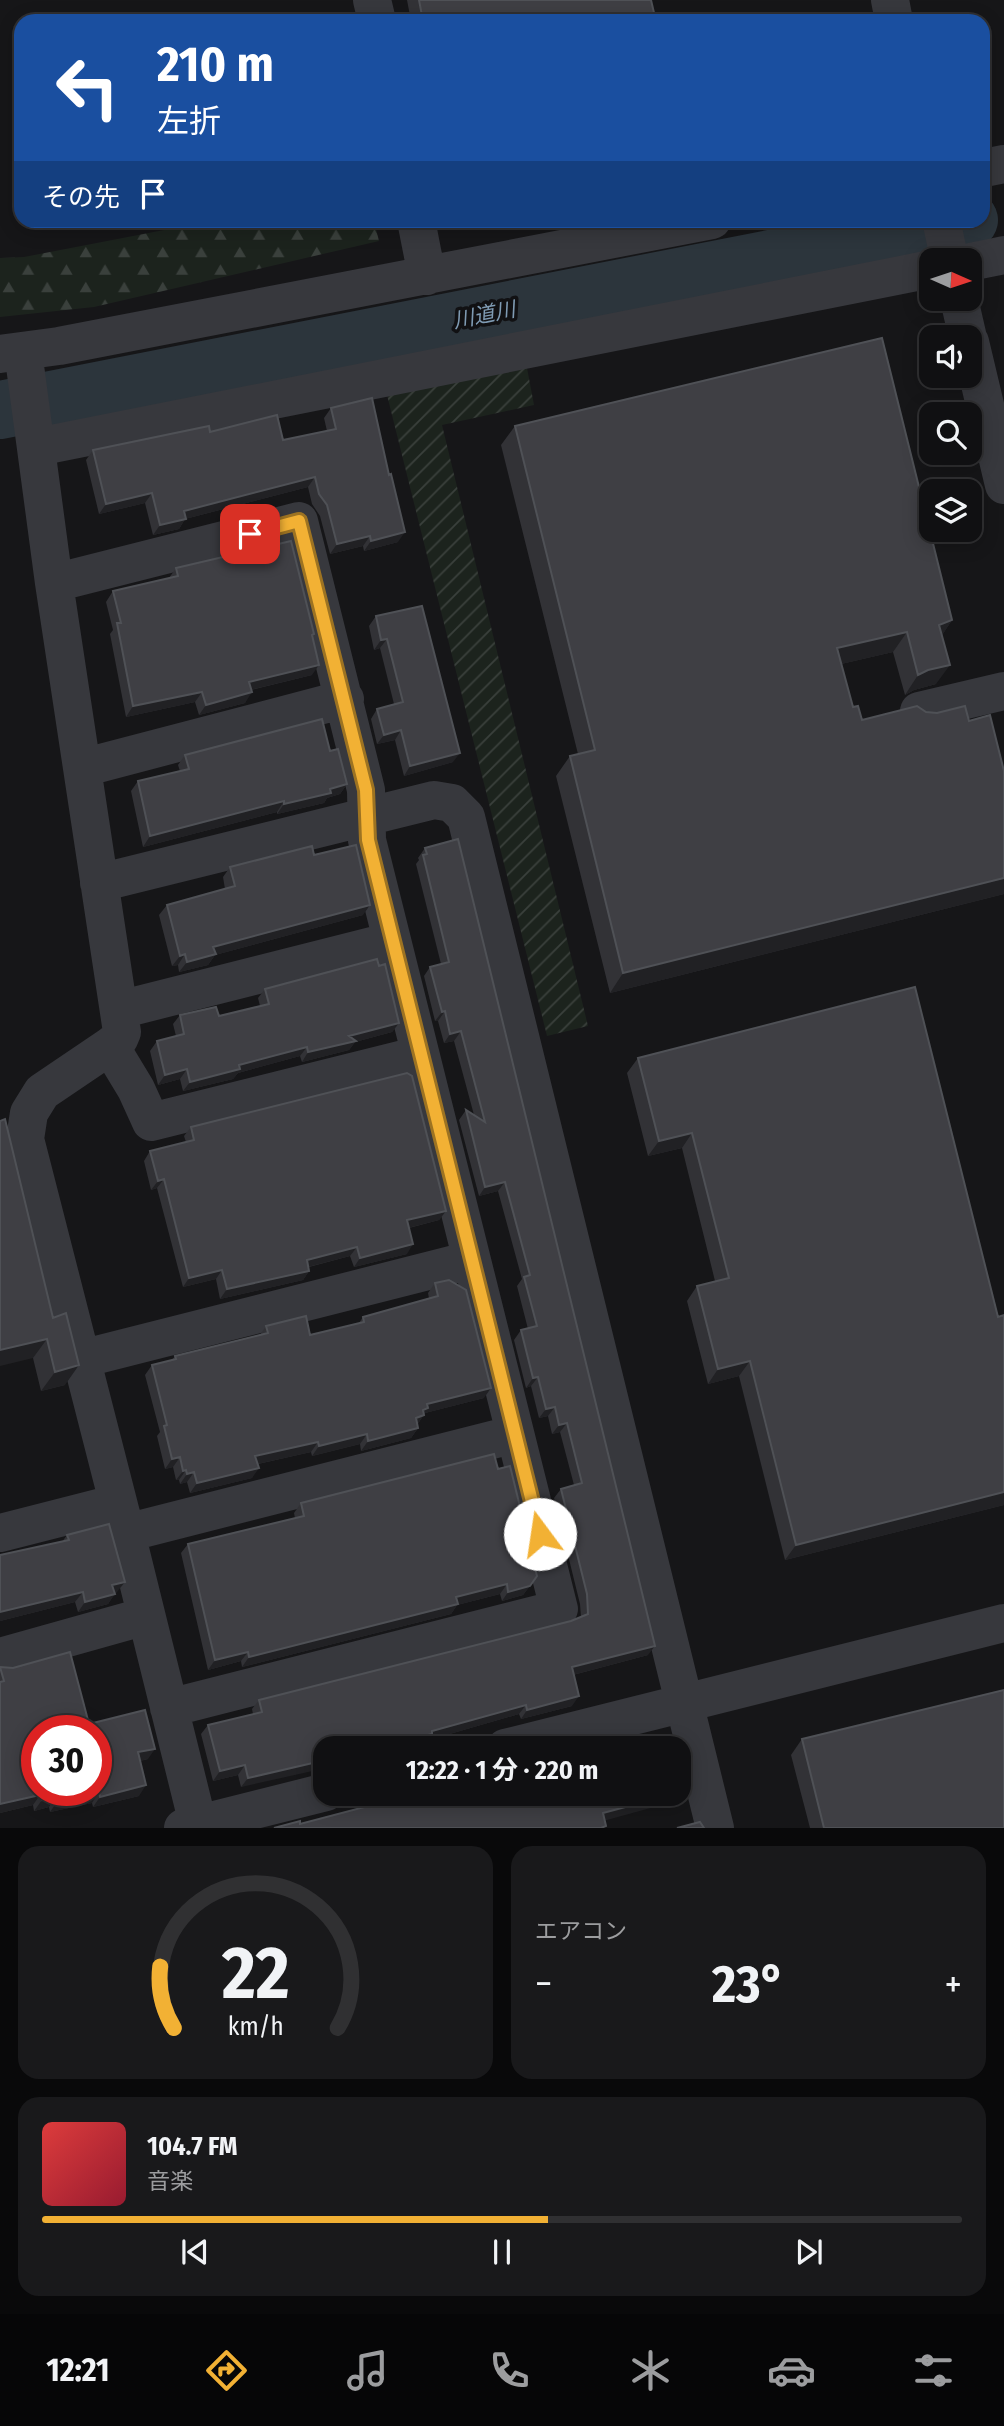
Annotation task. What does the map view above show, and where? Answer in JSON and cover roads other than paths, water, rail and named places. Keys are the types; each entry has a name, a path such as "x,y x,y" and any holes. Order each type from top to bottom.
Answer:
{"street":[{"path":"418,228 427,276"},
{"path":"313,1795 193,1826 169,1708 26,1150 25,1130 29,1113 42,1092 110,1046 119,1039 122,1032 54,583 36,440 17,362 671,228"},
{"path":"943,228 947,248"},
{"path":"982,258 1004,255"},
{"path":"36,440 919,268"},
{"path":"981,388 1004,485"},
{"path":"54,583 299,521 366,790 368,840 392,941 558,1609 169,1708"},
{"path":"919,711 1004,691"},
{"path":"82,768 345,699"},
{"path":"99,883 434,800 452,803 466,817 715,1828"},
{"path":"119,1010 392,941"},
{"path":"110,1046 136,1089 151,1122 420,1055"},
{"path":"81,1359 471,1260"},
{"path":"0,1533 122,1518 514,1434"},
{"path":"0,1657 146,1616"},
{"path":"554,1736 1004,1623"}],"waterway":[{"name":"川道川","path":"0,410 928,228"}]}
